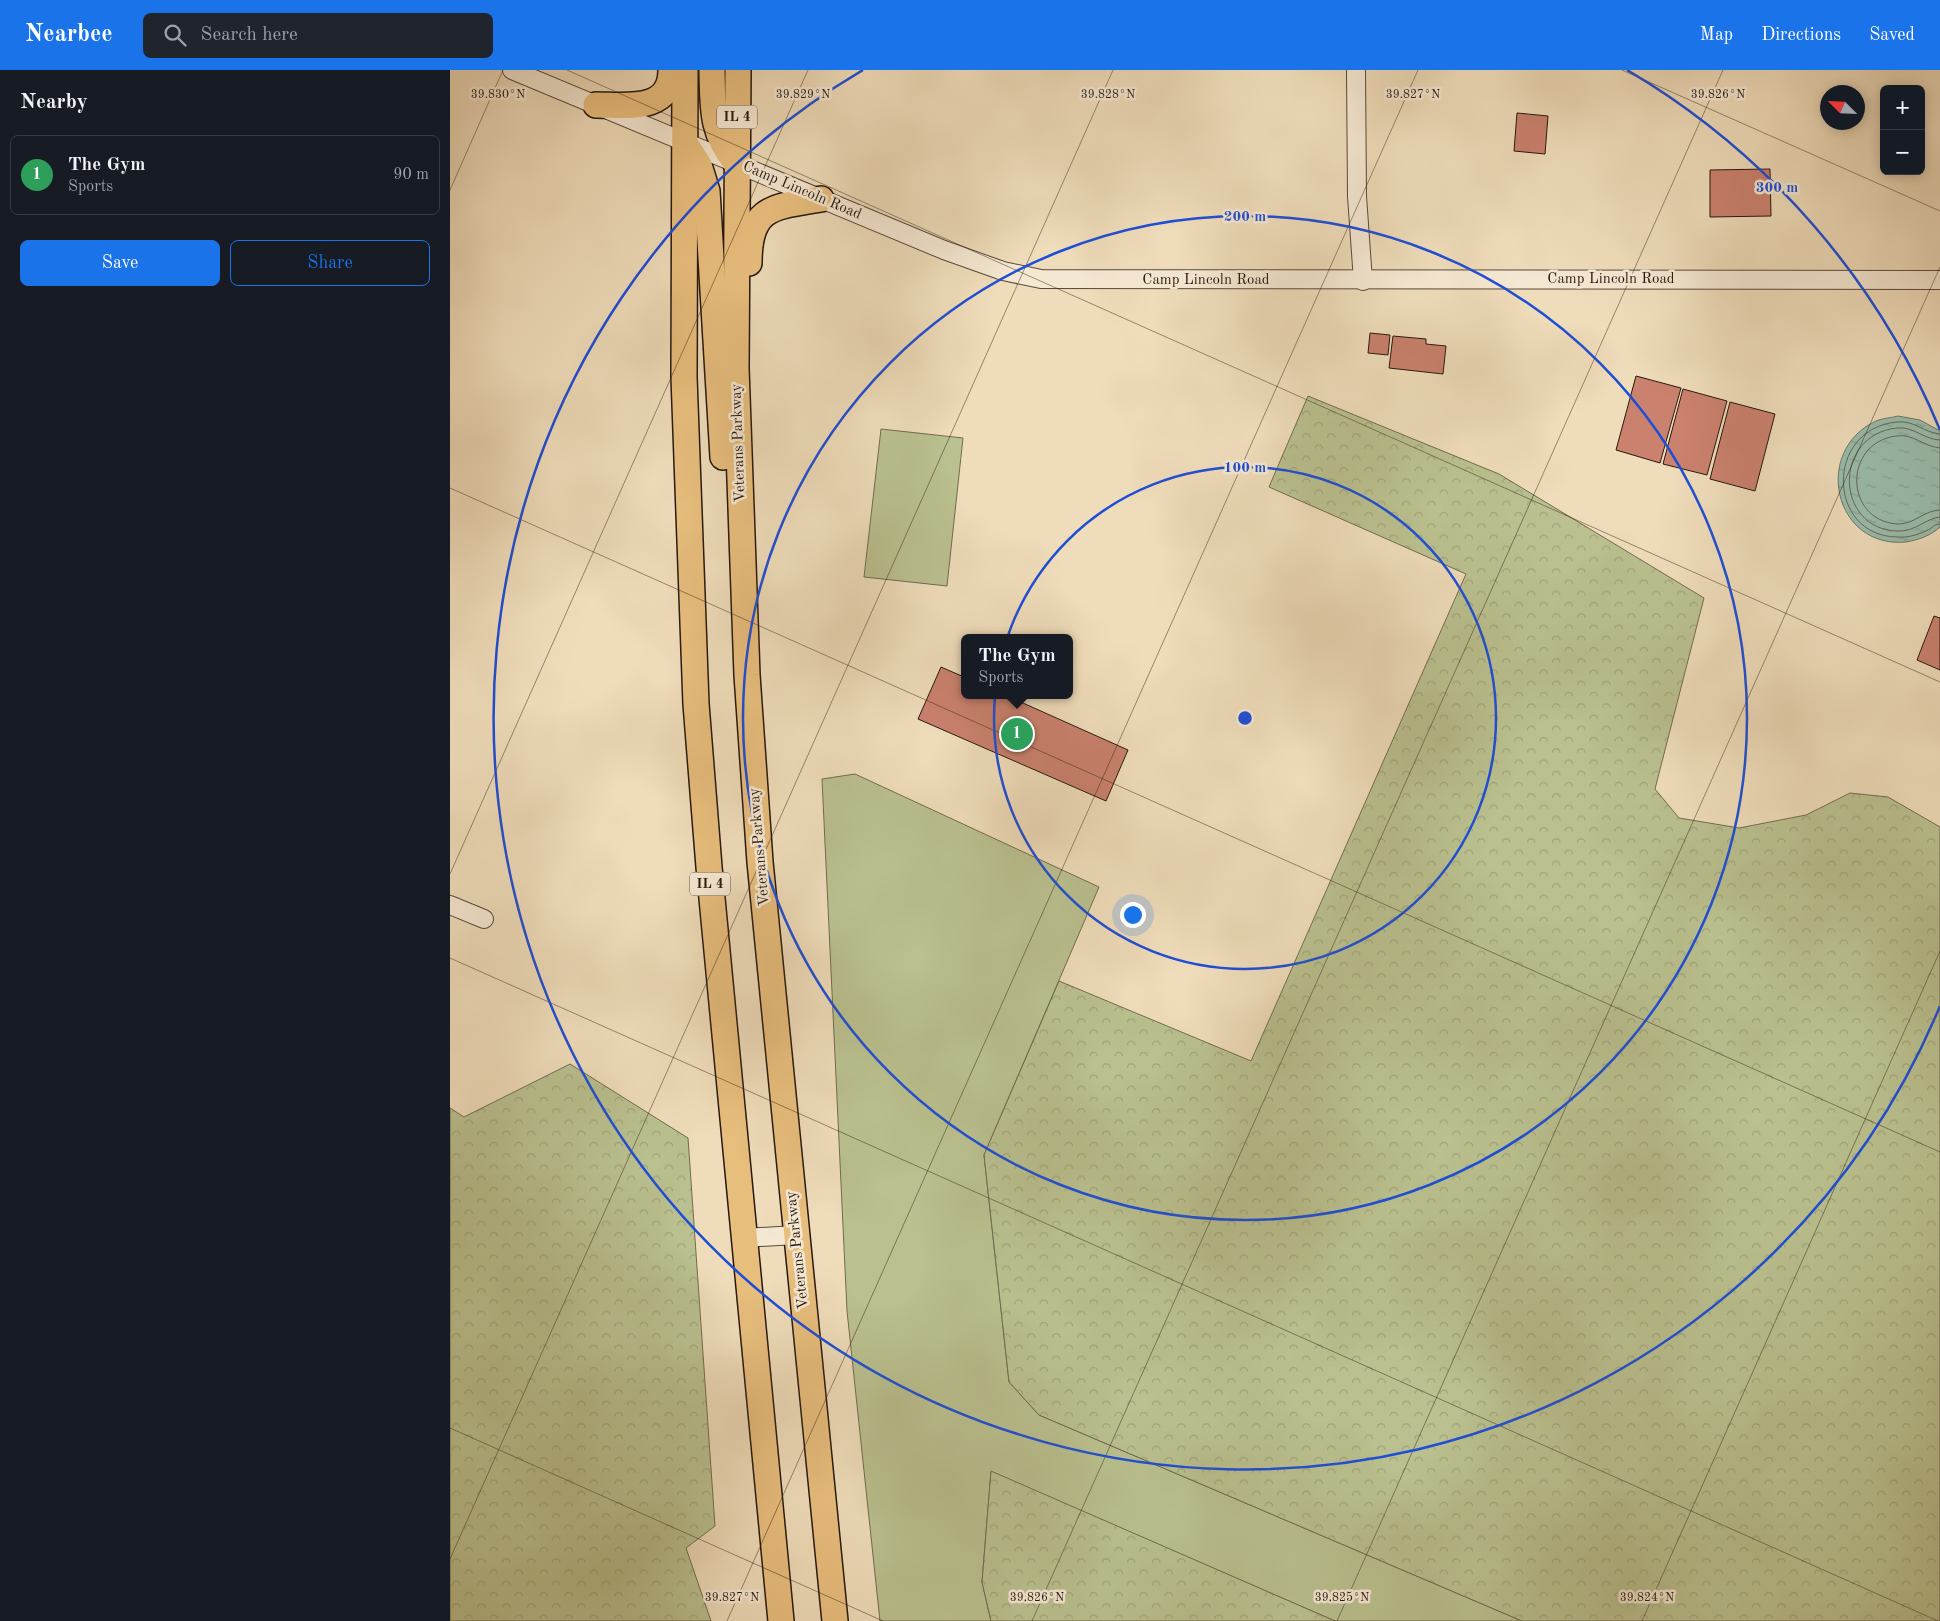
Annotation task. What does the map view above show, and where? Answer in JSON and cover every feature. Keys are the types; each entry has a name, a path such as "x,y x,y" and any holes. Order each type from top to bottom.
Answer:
{"highway":[{"path":"596,105 647,104 665,90 670,82 671,70"},
{"name":"IL 4","path":"685,70 684,377 696,704 743,1238 781,1621"},
{"path":"712,70 713,116 716,131 725,150 736,163"},
{"name":"Veterans Parkway","path":"738,70 736,368 747,675 760,862 835,1621"},
{"path":"685,144 699,165 707,191 729,540 743,570"},
{"path":"741,501 752,470 750,238 759,219 768,210 787,204 820,199"}],"street":[{"name":"Camp Lincoln Road","path":"512,70 685,144 736,163 944,250 1003,271 1041,279 1363,281 1940,280"},
{"path":"1356,70 1357,196 1363,281"},
{"path":"450,905 484,919"},
{"path":"743,1238 796,1235"}],"green space":[{"path":"1308,396 1499,474 1704,598 1655,789 1679,818 1739,828 1806,815 1850,793 1888,797 1940,827 1940,1621 1522,1621 1039,1415 1009,1382 984,1155 1059,981 1251,1061 1466,574 1269,487"},
{"path":"881,429 963,438 947,586 864,577"},
{"path":"855,774 1099,887 984,1155 1009,1382 1039,1415 1522,1621 1335,1621 991,1472 982,1582 991,1621 880,1621 847,1311 822,779"},
{"path":"570,1064 688,1138 715,1526 686,1548 711,1621 450,1621 450,1108 464,1117"},
{"path":"991,1471 1335,1621 991,1621 982,1582"}],"water":[{"path":"1898,416 1920,420 1940,431 1940,527 1924,537 1906,542 1881,540 1862,530 1848,515 1840,495 1838,474 1844,454 1856,435 1876,421"}],"building":[{"path":"1517,113 1548,116 1545,154 1514,151"},
{"path":"1770,169 1771,216 1710,217 1710,170"},
{"path":"1370,333 1390,335 1388,355 1368,353"},
{"path":"1393,336 1426,339 1426,344 1446,346 1443,374 1389,368"},
{"path":"1636,376 1681,388 1660,463 1616,450"},
{"path":"1683,389 1727,401 1707,475 1663,464"},
{"path":"1730,402 1775,414 1755,491 1710,479"},
{"path":"1934,616 1940,618 1940,670 1917,660"},
{"path":"941,667 961,676 961,699 1014,699 1128,750 1106,801 918,719"}],"place":[{"name":"The Gym","path":"1017,734"}]}
